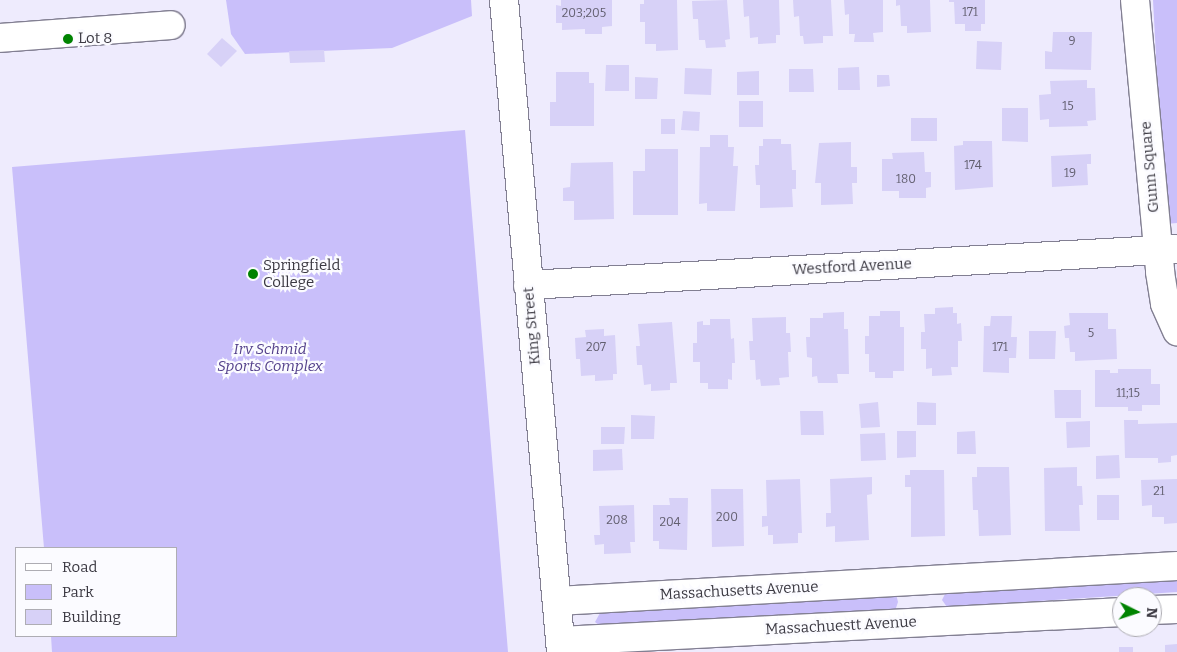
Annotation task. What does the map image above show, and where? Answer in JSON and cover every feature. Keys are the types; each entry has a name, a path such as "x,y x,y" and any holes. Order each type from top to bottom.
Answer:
{"street":[{"name":"King Street","path":"504,0 560,646"},
{"name":"Gunn Square","path":"1135,0 1167,250 1165,304 1177,331"},
{"path":"0,38 171,25"},
{"name":"Westford Avenue","path":"528,285 1167,250"},
{"name":"Massachusetts Avenue","path":"556,601 1177,566"},
{"path":"921,580 923,622"},
{"path":"1162,610 1177,609"},
{"name":"Massachuestt Avenue","path":"560,646 923,622 1112,613"}],"green space":[{"path":"226,0 471,0 472,16 392,48 245,54 231,34"},
{"path":"1153,0 1177,0 1177,223 1165,224"},
{"name":"Irv Schmid Sports Complex","path":"465,130 508,652 52,652 51,637 178,637 178,547 44,547 12,167"},
{"path":"1177,580 1177,592 1162,593 1162,587 1112,587 1112,596 947,607 942,600 946,592"},
{"path":"896,594 898,602 895,611 600,626 595,622 600,613"}],"building":[{"path":"561,0 612,0 612,26 602,27 602,34 585,34 585,29 562,30 562,23 556,23 556,5 561,6"},
{"path":"644,0 677,0 678,50 656,51 656,44 645,44 645,22 640,22 640,4 644,4"},
{"path":"727,0 730,39 725,40 726,47 706,48 705,40 699,40 698,19 693,19 692,1"},
{"path":"743,0 779,0 780,35 776,35 776,43 758,44 758,37 750,38 749,16 744,17"},
{"path":"793,0 831,0 833,36 823,36 823,43 804,44 803,36 800,36 799,16 794,17"},
{"path":"844,0 883,0 883,32 873,33 874,42 854,42 855,34 849,34 849,14 845,15"},
{"path":"896,0 930,0 931,32 907,33 907,26 901,26 900,5 896,6"},
{"path":"949,0 985,0 985,24 981,24 981,31 965,31 965,24 955,24 954,2 949,2"},
{"path":"1053,32 1092,32 1091,70 1045,69 1045,51 1052,52"},
{"path":"222,38 237,51 221,67 207,54"},
{"path":"977,41 1002,42 1001,70 976,69"},
{"path":"324,50 325,62 290,63 289,51"},
{"path":"606,65 629,65 629,91 605,91"},
{"path":"859,67 860,90 838,90 838,68"},
{"path":"685,68 712,69 711,95 684,94"},
{"path":"789,69 813,69 814,92 789,92"},
{"path":"759,71 759,95 737,95 737,72"},
{"path":"556,72 589,72 589,83 594,83 594,126 550,126 550,102 556,102"},
{"path":"877,75 889,75 890,86 877,87"},
{"path":"635,77 658,78 657,99 635,99"},
{"path":"1087,80 1087,88 1095,88 1096,120 1087,121 1088,126 1049,127 1049,119 1040,120 1039,95 1051,94 1050,81"},
{"path":"739,101 763,101 763,127 739,127"},
{"path":"1002,108 1028,108 1028,142 1002,141"},
{"path":"683,111 700,112 699,131 681,130"},
{"path":"911,118 937,118 937,141 911,141"},
{"path":"661,119 675,119 675,134 661,134"},
{"path":"710,135 728,135 728,147 734,147 733,166 738,166 735,211 707,211 707,203 699,204 700,147 710,147"},
{"path":"763,139 781,139 781,144 791,144 792,170 796,170 796,189 792,189 793,207 760,208 760,185 756,185 755,165 759,165 759,146 763,146"},
{"path":"963,141 992,141 993,187 955,190 954,146 963,145"},
{"path":"851,142 851,167 857,167 857,183 852,183 853,204 821,205 821,183 815,183 819,143"},
{"path":"645,149 678,149 678,215 633,215 633,171 645,171"},
{"path":"924,152 925,172 931,172 931,187 926,188 926,198 899,198 899,191 882,191 882,159 893,159 892,153"},
{"path":"1091,154 1091,164 1087,164 1088,185 1052,187 1051,156"},
{"path":"613,162 614,219 574,220 574,201 563,201 563,188 570,187 571,163"},
{"path":"953,307 953,313 957,313 957,324 961,323 962,341 958,341 958,367 951,367 952,375 932,376 932,368 926,369 926,349 921,349 921,332 925,332 924,314 935,314 935,308"},
{"path":"880,311 900,311 900,327 904,327 904,371 893,371 893,378 875,378 875,372 869,372 869,354 865,354 865,336 869,336 869,316 880,316"},
{"path":"844,312 844,329 848,329 849,374 837,374 838,383 818,383 817,376 812,377 812,358 807,357 806,337 810,337 810,318 823,318 823,313"},
{"path":"1069,313 1108,313 1108,329 1116,329 1117,359 1075,361 1075,352 1070,352 1069,338 1065,338 1064,326 1070,325"},
{"path":"991,316 1012,316 1011,337 1017,337 1016,358 1009,358 1009,373 983,372 984,326 990,326"},
{"path":"786,317 786,333 790,333 791,352 788,352 789,377 779,378 780,385 761,386 760,379 756,380 755,360 750,360 749,341 753,341 752,318"},
{"path":"710,319 730,319 731,339 734,338 735,363 732,363 732,380 728,379 728,389 708,389 708,383 700,383 700,362 693,362 693,343 697,343 697,322 703,321 703,325 710,325"},
{"path":"672,322 677,383 670,383 670,390 651,391 651,384 644,385 642,365 637,365 636,346 640,346 638,324"},
{"path":"604,329 604,336 615,335 617,374 613,374 613,380 595,381 595,375 581,376 580,359 576,359 575,338 586,337 585,330"},
{"path":"1029,331 1056,331 1055,359 1029,359"},
{"path":"1118,369 1151,369 1151,384 1160,384 1160,405 1142,405 1142,411 1128,411 1128,407 1095,407 1095,370 1110,370 1110,373 1118,373"},
{"path":"1054,390 1081,390 1081,418 1055,418"},
{"path":"878,402 880,427 861,428 859,404"},
{"path":"917,402 936,403 936,425 917,425"},
{"path":"800,411 823,411 824,435 801,435"},
{"path":"631,415 655,416 654,439 631,439"},
{"path":"1124,420 1138,420 1138,424 1177,423 1177,455 1171,456 1171,462 1158,463 1158,458 1125,458"},
{"path":"1090,421 1090,447 1067,448 1066,422"},
{"path":"601,427 625,427 624,444 601,444"},
{"path":"897,431 916,431 916,457 897,458"},
{"path":"975,431 976,454 957,454 957,432"},
{"path":"885,433 886,460 861,461 860,434"},
{"path":"622,449 623,470 593,471 593,450"},
{"path":"1119,455 1120,478 1096,479 1096,456"},
{"path":"977,467 1009,467 1011,535 979,536 978,510 973,510 972,477 977,477"},
{"path":"1077,467 1077,486 1082,486 1083,505 1079,505 1080,531 1045,531 1044,468"},
{"path":"910,470 944,470 945,536 911,537 911,487 905,487 905,475 910,475"},
{"path":"872,477 872,494 867,495 869,540 835,542 835,526 826,527 826,513 831,513 830,479"},
{"path":"800,479 802,533 798,533 798,543 773,544 773,535 768,535 768,526 762,527 762,516 767,516 766,480"},
{"path":"1177,479 1177,523 1164,524 1164,517 1152,517 1152,505 1142,506 1141,480"},
{"path":"711,489 743,489 744,546 712,547"},
{"path":"1097,495 1119,495 1119,520 1097,520"},
{"path":"669,498 688,498 687,550 659,549 659,541 653,541 653,505 670,505"},
{"path":"634,505 635,542 630,542 631,553 604,554 604,544 595,545 594,535 600,535 599,506"},
{"path":"1177,644 1177,652 1165,652 1165,645"},
{"path":"1119,647 1133,647 1133,652 1119,652"}],"place":[{"name":"Lot 8","path":"68,39"},
{"name":"Springfield College","path":"253,274"}]}
